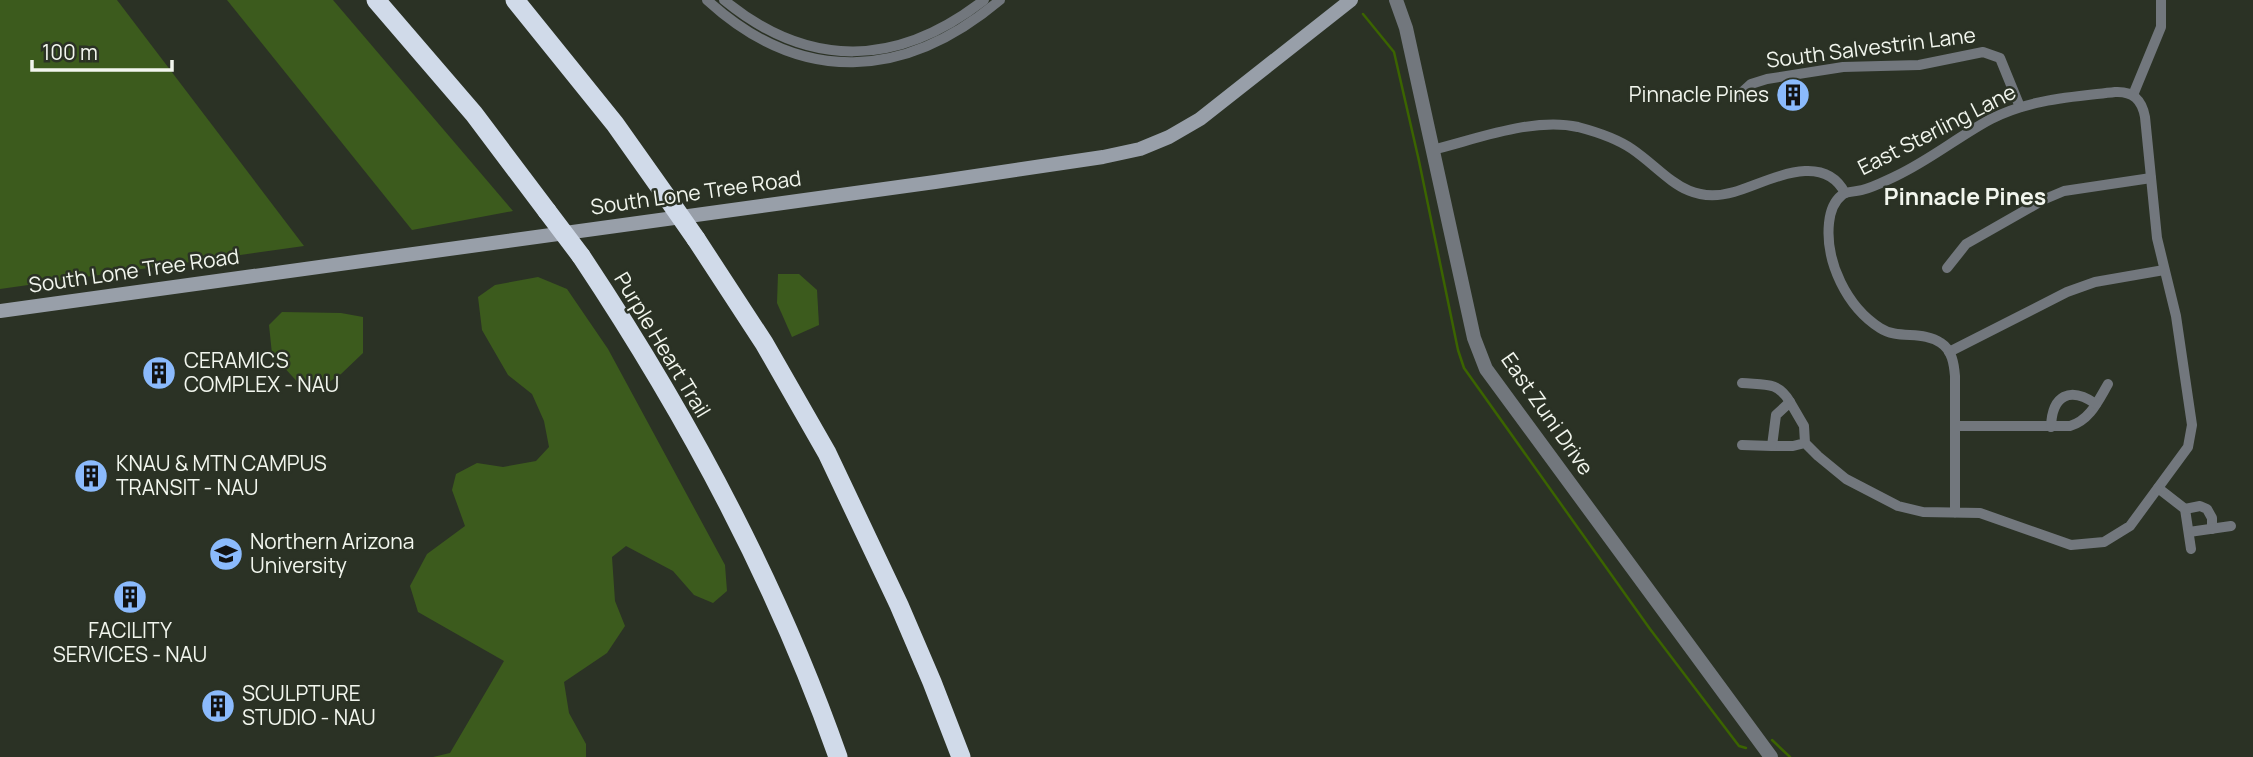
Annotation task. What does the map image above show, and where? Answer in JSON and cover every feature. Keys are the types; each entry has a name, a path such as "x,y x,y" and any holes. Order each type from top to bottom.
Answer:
{"highway":[{"name":"Purple Heart Trail","path":"376,0 474,114 581,256 655,371 735,517 769,586 808,677 838,757"},
{"path":"515,0 615,124 696,239 764,343 827,453 899,605 961,757"}],"main road":[{"name":"South Lone Tree Road","path":"0,311 935,182 1140,149 1169,137 1200,119 1351,0"}],"street":[{"path":"707,0 740,26 783,50 812,60 850,63 879,60 916,51 960,30 1000,0"},
{"path":"724,0 757,25 797,44 848,52 913,40 955,20 984,0"},
{"name":"East Zuni Drive","path":"1396,0 1406,28 1474,338 1486,369 1771,757"},
{"path":"1742,383 1778,386 1785,392 1804,426 1805,443 1846,479 1898,506 1923,512 1980,513 2071,545 2095,544 2113,538 2130,526 2188,447 2192,425 2176,316 2157,239 2143,109 2140,101 2133,95 2161,27 2161,0"},
{"name":"South Salvestrin Lane","path":"1739,95 1751,85 1767,79 1857,66 1919,65 1983,52 1996,55 2004,64 2021,107"},
{"name":"East Sterling Lane","path":"1949,352 1933,339 1899,335 1881,329 1864,315 1847,293 1835,268 1828,228 1834,203 1845,192 1863,190 1917,166 1993,118 2021,107 2053,99 2115,92 2133,95"},
{"path":"1432,150 1528,127 1560,125 1613,139 1647,160 1674,184 1701,194 1723,195 1788,172 1801,171 1812,171 1832,178 1845,192"},
{"path":"1947,268 1966,244 2054,195 2076,189 2151,178"},
{"path":"1955,513 1955,376 1949,352 2067,292 2095,282 2164,270"},
{"path":"1955,426 2064,427 2078,424 2089,415 2108,384"},
{"path":"2051,427 2054,407 2060,399 2079,394 2096,404"},
{"path":"1772,446 1776,415 1790,402"},
{"path":"1742,445 1793,446 1805,443"},
{"path":"2158,488 2185,509 2191,549"},
{"path":"2185,509 2200,506 2207,509 2212,518 2212,529"},
{"path":"2189,532 2231,526"}],"green space":[{"path":"0,0 117,0 304,246 0,289"},
{"path":"227,0 333,0 513,211 412,230"},
{"path":"778,274 799,274 817,290 819,325 792,337 777,303"},
{"path":"538,277 567,289 608,349 725,565 727,591 713,603 694,595 673,571 626,546 612,557 615,601 625,626 607,653 564,682 569,713 586,744 586,757 433,757 450,753 504,661 418,612 410,586 427,554 465,526 452,490 456,474 477,463 503,467 536,461 549,447 544,421 532,394 508,375 482,330 478,297 495,285"},
{"path":"282,312 341,313 363,317 363,353 341,374 323,386 302,387 272,354 269,325"}],"waterway":[{"path":"1363,14 1394,52 1464,368 1650,629 1739,746 1746,748"},
{"path":"1772,740 1790,757"}],"place":[{"name":"Pinnacle Pines","path":"1793,95"},
{"name":"CERAMICS COMPLEX - NAU","path":"159,373"},
{"name":"KNAU & MTN CAMPUS TRANSIT - NAU","path":"91,476"},
{"name":"Northern Arizona University","path":"226,554"},
{"name":"FACILITY SERVICES - NAU","path":"130,597"},
{"name":"SCULPTURE STUDIO - NAU","path":"218,706"}],"district":[{"name":"Pinnacle Pines","path":"1965,197"}]}
